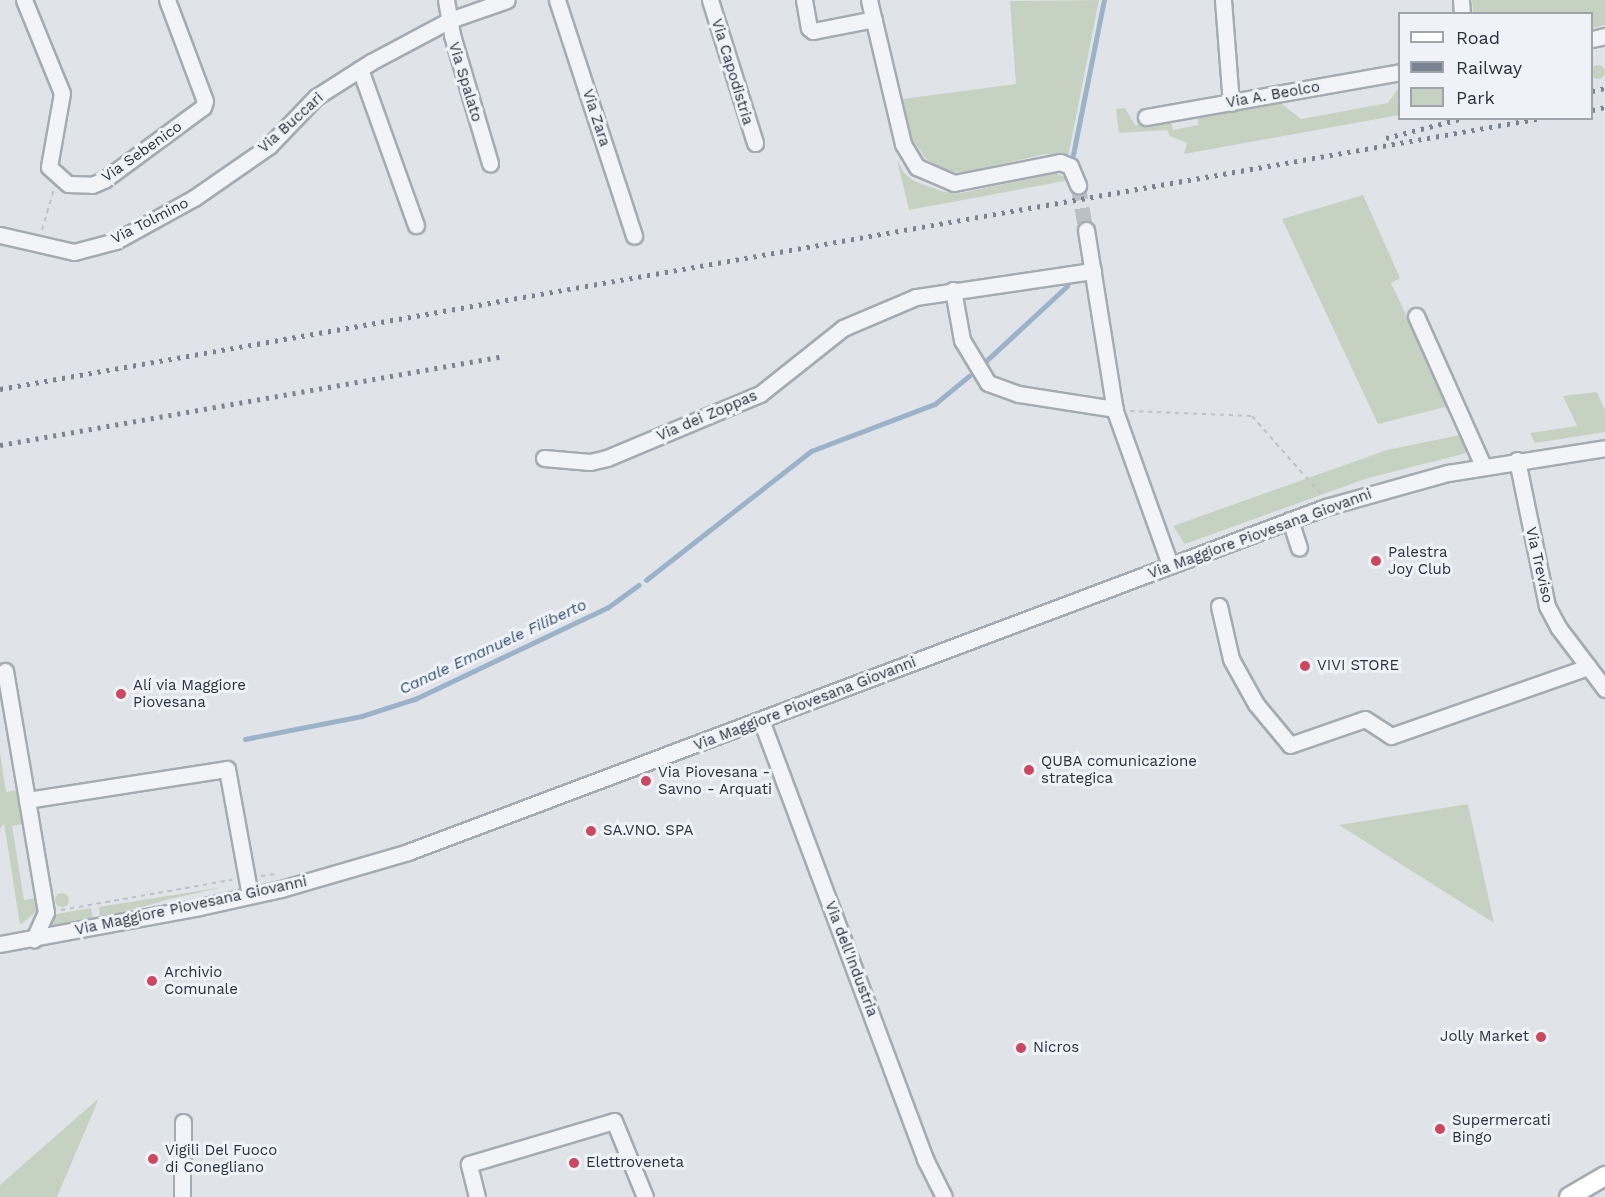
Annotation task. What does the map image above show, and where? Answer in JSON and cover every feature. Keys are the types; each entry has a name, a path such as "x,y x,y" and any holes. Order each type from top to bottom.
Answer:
{"main road":[{"path":"1569,1197 1605,1176"}],"street":[{"path":"24,0 62,93 48,159 58,178"},
{"name":"Via Sebenico","path":"58,178 73,185 92,185 104,180 199,111 204,101 166,0"},
{"name":"Via Spalato","path":"446,0 489,163"},
{"name":"Via Buccari","path":"194,198 269,146 316,97 360,69 450,20 507,0"},
{"name":"Via Zara","path":"556,0 634,236"},
{"name":"Via Capodistria","path":"710,0 754,143"},
{"path":"804,0 809,28 813,31 874,19"},
{"path":"869,0 903,144 916,167 954,183 1060,162 1070,166 1078,185"},
{"path":"1222,0 1231,103"},
{"path":"360,69 416,225"},
{"name":"Via A. Beolco","path":"1146,117 1398,72"},
{"name":"Via Tolmino","path":"0,235 37,246 74,252 99,246 153,222 194,198"},
{"path":"1086,230 1115,410 1170,565"},
{"name":"Via dei Zoppas","path":"544,458 590,462 617,454 760,394 843,328 864,316 916,297 1093,272"},
{"path":"953,290 962,340 988,383 1019,394 1115,410"},
{"path":"1416,316 1483,466"},
{"name":"Via Maggiore Piovesana Giovanni","path":"0,944 250,895 408,852 1290,520 1379,491 1483,466 1605,447"},
{"name":"Via Treviso","path":"1517,460 1548,606 1605,689"},
{"path":"1290,520 1299,548"},
{"path":"1219,606 1231,659 1256,704 1290,745 1365,719 1391,736 1588,667"},
{"path":"5,671 46,912 34,939"},
{"name":"Via dell'Industria","path":"761,720 926,1159 944,1197"},
{"path":"27,800 227,769 250,895"},
{"path":"477,1197 469,1164 614,1120 645,1197"},
{"path":"182,1195 183,1122"}],"path":[{"path":"37,246 58,178"},
{"path":"1115,410 1252,416 1321,496"},
{"path":"54,911 231,881 235,874"}],"green space":[{"path":"1099,0 1068,157 1045,154 962,173 947,171 926,159 912,139 903,99 1016,84 1010,1"},
{"path":"1472,0 1605,0 1605,25 1593,28 1593,12 1473,12"},
{"path":"1598,65 1604,69 1603,77 1598,79 1593,77 1593,67"},
{"path":"1398,88 1398,115 1184,154 1187,143 1170,136 1167,130 1119,133 1116,109 1125,108 1135,125 1171,122 1173,130 1199,125 1197,115 1278,101 1301,119 1388,103"},
{"path":"897,160 904,173 914,181 944,192 961,193 1057,173 1070,180 909,210"},
{"path":"1363,195 1400,278 1391,283 1449,406 1378,424 1282,219"},
{"path":"1597,392 1605,410 1605,432 1535,443 1530,433 1577,426 1563,396"},
{"path":"1460,435 1467,453 1368,478 1185,544 1173,526 1387,450"},
{"path":"0,752 6,792 17,790 23,824 12,826 24,900 35,898 37,911 20,925 4,823 0,829"},
{"path":"1468,804 1494,923 1339,825"},
{"path":"224,887 170,899 100,919 99,907"},
{"path":"59,893 65,893 69,900 65,907 59,907 55,903 55,897"},
{"path":"91,908 93,920 48,926 51,915"},
{"path":"99,1098 57,1197 0,1197 0,1185"}],"waterway":[{"name":"Canale Emanuele Filiberto","path":"1073,155 1104,0"},
{"name":"Canale Emanuele Filiberto","path":"985,362 1067,286"},
{"name":"Canale Emanuele Filiberto","path":"646,580 811,451 935,404 969,376"},
{"name":"Canale Emanuele Filiberto","path":"245,739 362,716 415,699 607,608 639,585"}],"tunnel":[{"path":"1078,185 1086,230"}],"railway":[{"path":"1593,91 1605,88"},
{"path":"1593,110 1605,107"},
{"path":"1386,138 1456,120"},
{"path":"0,389 1531,120"},
{"path":"0,445 504,356"}],"place":[{"name":"Palestra Joy Club","path":"1376,561"},
{"name":"VIVI STORE","path":"1305,666"},
{"name":"Alí via Maggiore Piovesana","path":"121,694"},
{"name":"QUBA comunicazione strategica","path":"1029,770"},
{"name":"Via Piovesana - Savno - Arquati","path":"646,781"},
{"name":"SA.VNO. SPA","path":"591,831"},
{"name":"Archivio Comunale","path":"152,981"},
{"name":"Jolly Market","path":"1541,1037"},
{"name":"Nicros","path":"1021,1048"},
{"name":"Supermercati Bingo","path":"1440,1129"},
{"name":"Vigili Del Fuoco di Conegliano","path":"153,1159"},
{"name":"Elettroveneta","path":"574,1163"}]}
